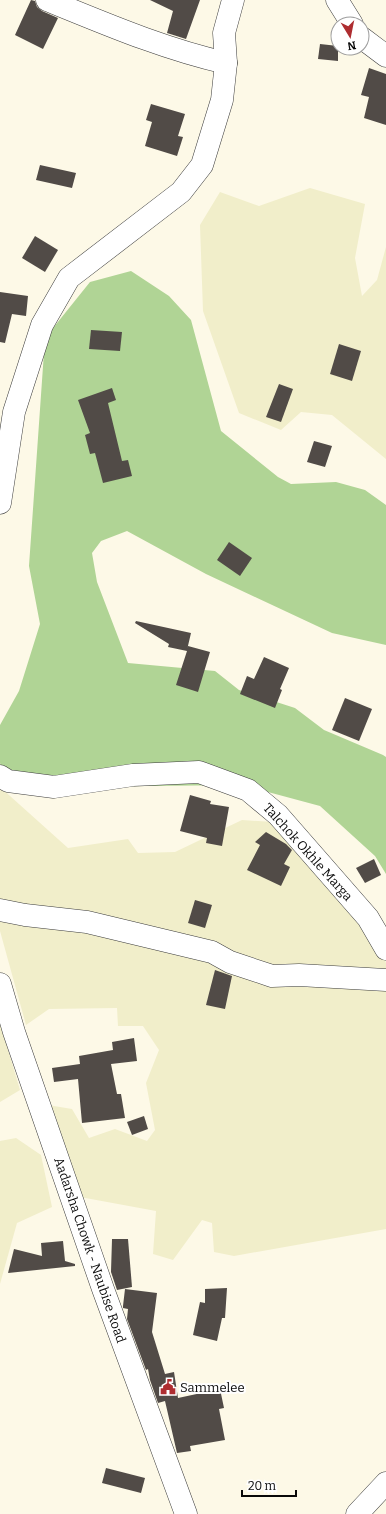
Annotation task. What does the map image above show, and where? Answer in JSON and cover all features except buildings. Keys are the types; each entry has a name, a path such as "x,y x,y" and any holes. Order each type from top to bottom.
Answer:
{"street":[{"path":"47,0 116,28 192,55 226,63"},
{"path":"0,503 14,412 42,325 69,278 181,192 202,165 222,100 226,63 224,34 233,0"},
{"path":"337,0 347,16"},
{"path":"370,44 386,56"},
{"name":"Talchok Okhle Marga","path":"0,776 8,781 54,787 132,775 199,772 248,790 278,815 368,918 386,949"},
{"path":"0,910 25,916 87,922 212,952 230,962 272,976 299,975 386,980"},
{"name":"Aadarsha Chowk - Naubise Road","path":"0,984 14,1032 103,1289 186,1514"},
{"path":"357,1514 386,1483"}],"shaded area":[{"path":"310,188 365,204 355,258 362,296 377,280 386,247 386,459 332,415 301,412 281,430 239,413 203,311 200,225 220,192 259,206"},
{"path":"0,787 68,848 128,839 138,853 175,852 242,820 273,822 371,931 386,963 386,1229 234,1256 214,1252 212,1223 202,1220 173,1260 153,1254 156,1211 80,1197 48,1105 72,1109 89,1138 115,1129 147,1141 155,1130 146,1083 159,1050 143,1026 118,1026 117,1008 49,1009 26,1025 0,931"},
{"path":"0,1023 20,1090 0,1102"},
{"path":"16,1138 41,1155 52,1207 17,1223 0,1284 0,1141"}],"green space":[{"path":"131,271 169,296 191,320 221,431 278,477 291,484 336,482 365,490 386,505 386,645 332,633 206,574 127,531 101,541 92,553 97,582 128,663 215,671 239,690 295,708 324,730 386,757 386,874 375,856 320,806 242,785 54,787 2,769 0,763 0,725 19,691 40,624 29,566 45,338 90,282"}],"place":[{"name":"Sammelee","path":"168,1387"}]}
